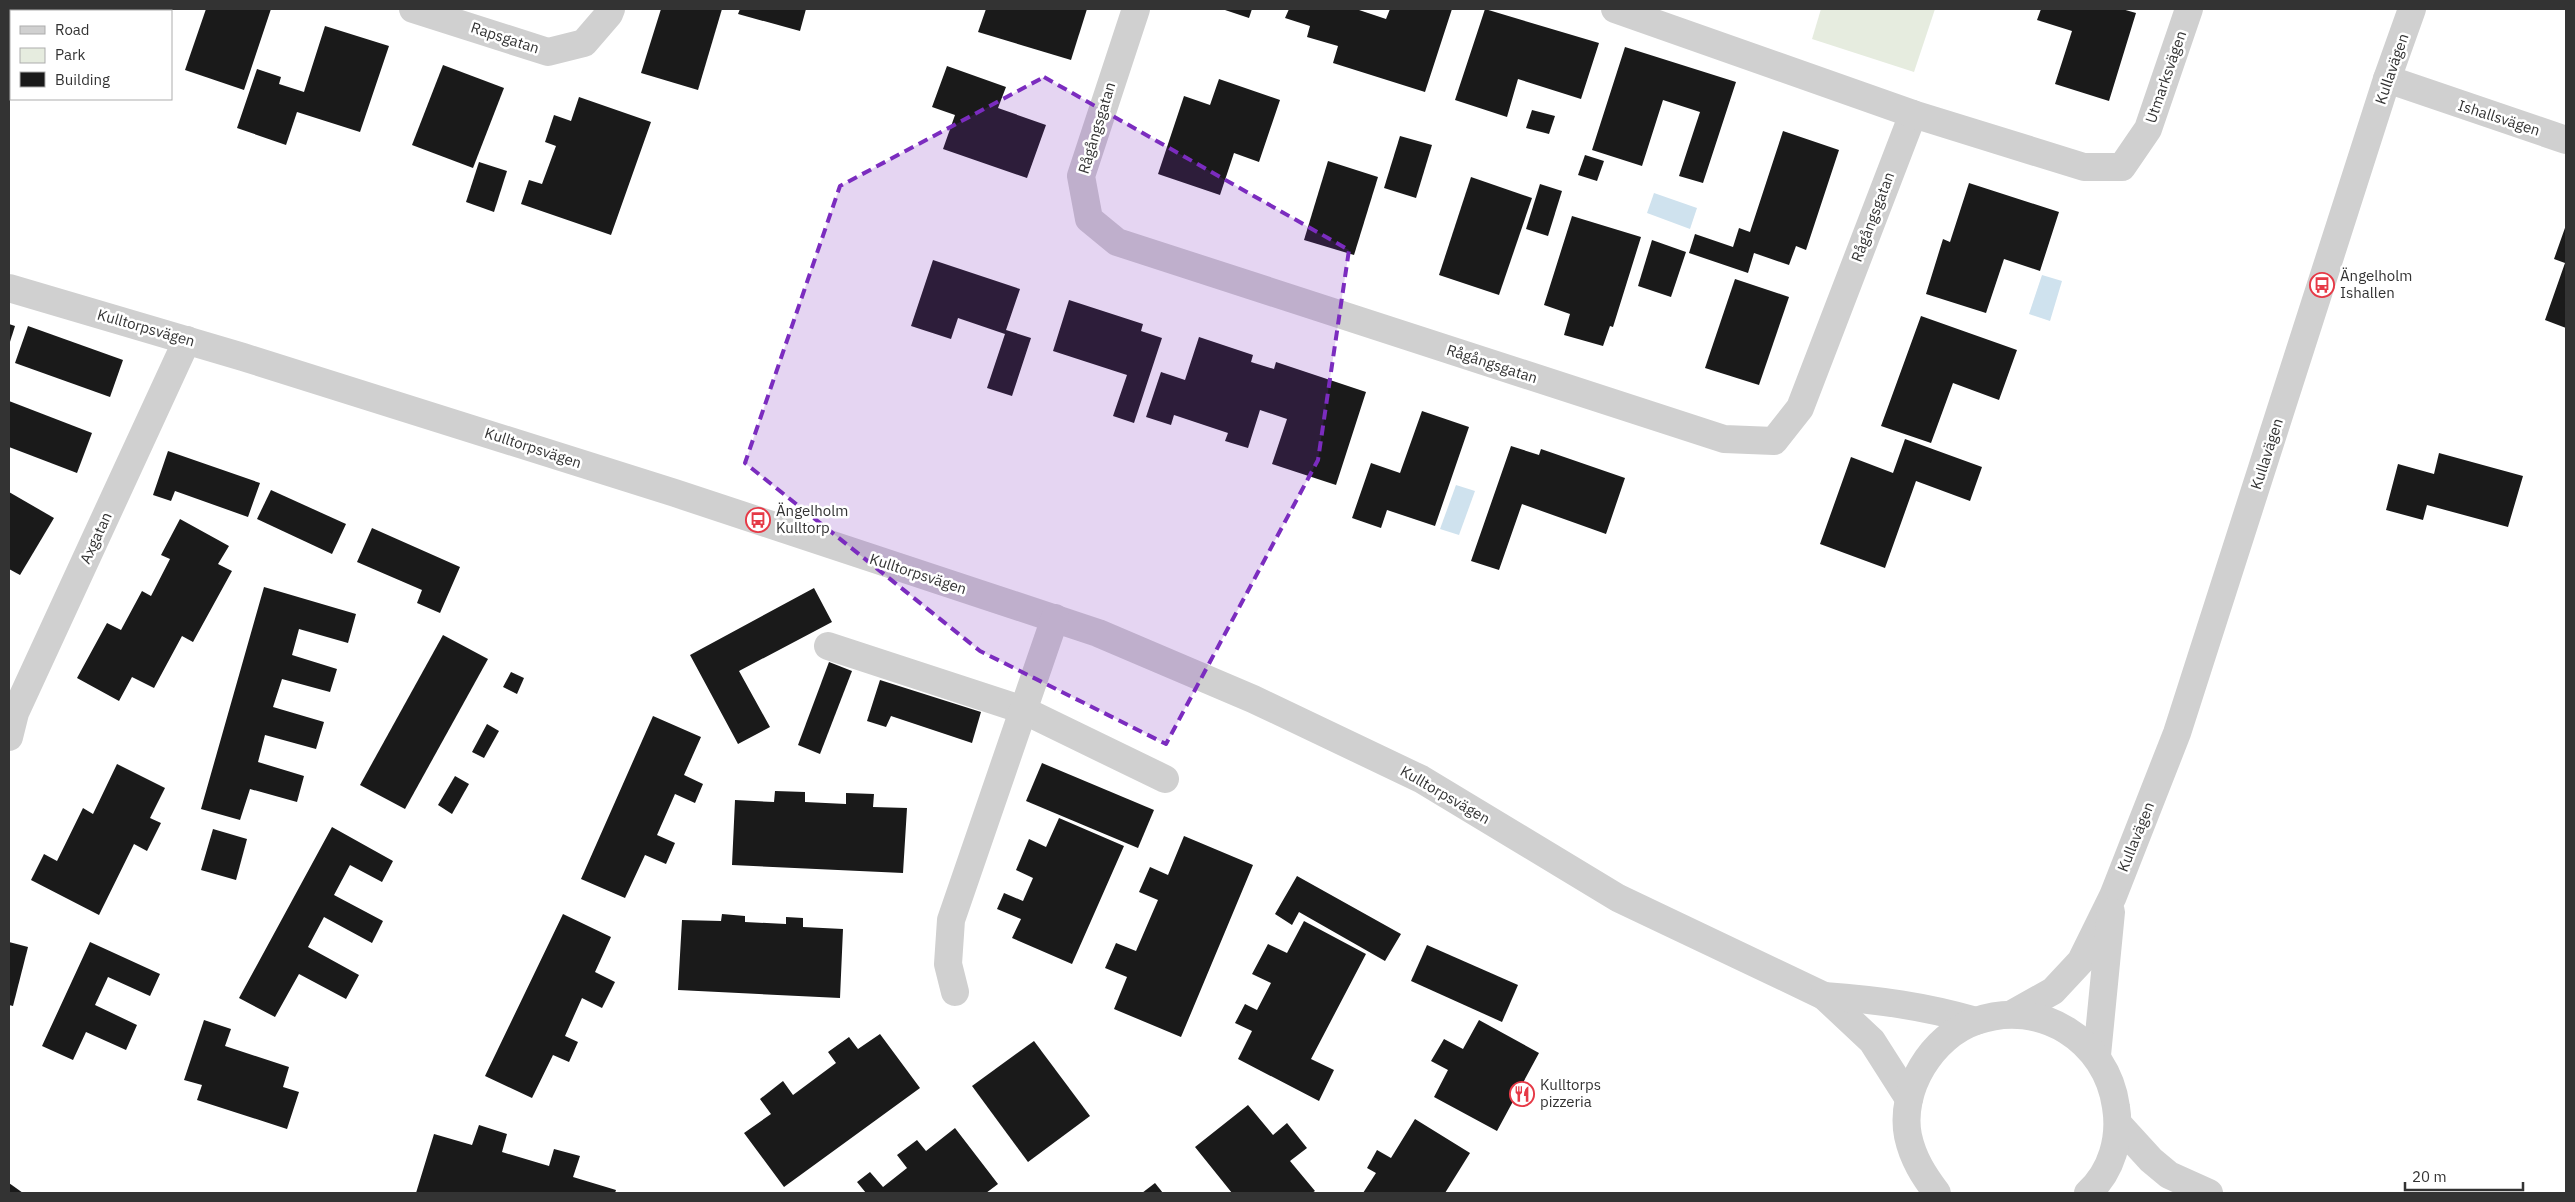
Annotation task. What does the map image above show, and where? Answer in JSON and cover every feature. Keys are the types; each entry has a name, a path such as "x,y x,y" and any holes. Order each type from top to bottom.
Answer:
{"street":[{"name":"Rapsgatan","path":"413,9 548,52 584,43 609,14 610,9"},
{"name":"Rågångsgatan","path":"1136,9 1080,176 1089,219 1117,242 1724,439 1774,441 1800,408 1913,114"},
{"path":"1615,9 1913,114"},
{"name":"Utmarksvägen","path":"1913,114 2084,167 2122,167 2148,129 2189,9"},
{"name":"Kullavägen","path":"1937,1193 1918,1182 1908,1136 1909,1099 1918,1073 1932,1051 1952,1034 1976,1021 2012,1014 2053,991 2081,961 2113,896 2177,733 2387,79 2412,9"},
{"name":"Ishallsvägen","path":"2387,79 2432,96 2566,140"},
{"name":"Kulltorpsvägen","path":"9,288 187,340 675,493 1054,618 1098,633 1253,699 1421,778 1618,898 1824,996 1872,1041 1909,1099"},
{"name":"Axgatan","path":"9,737 15,713 34,670 187,340"},
{"path":"955,992 948,964 951,920 1054,618"},
{"path":"828,646 1023,710 1165,779"},
{"name":"Kullavägen","path":"2097,1055 2113,896"},
{"name":"Kulltorpsvägen","path":"1824,996 1886,1000 1930,1008 1976,1021"},
{"name":"Kullavägen","path":"2012,1014 2044,1019 2074,1033 2097,1055 2114,1088 2119,1125 2112,1156 2097,1185 2088,1193"},
{"path":"2119,1125 2151,1160 2169,1175 2209,1193"}],"highlighted area":[{"path":"1044,77 1349,250 1318,460 1166,744 980,651 745,463 840,186"}],"green space":[{"path":"1821,9 1935,9 1914,72 1812,39"}],"water":[{"path":"1654,193 1697,208 1690,229 1647,213"},
{"path":"2042,275 2062,281 2050,321 2029,314"},
{"path":"1456,485 1475,491 1459,535 1440,529"}],"building":[{"path":"9,9 19,9 10,10 9,38"},
{"path":"40,9 78,9 78,10"},
{"path":"206,9 271,9 244,90 185,70"},
{"path":"661,9 722,9 698,90 641,73"},
{"path":"740,9 806,9 800,31 738,14"},
{"path":"986,9 1087,9 1071,60 978,32"},
{"path":"1222,9 1252,9 1249,18"},
{"path":"1289,9 1356,9 1386,19 1390,9 1452,9 1425,92 1333,63 1338,46 1307,37 1310,26 1285,18"},
{"path":"1485,9 1599,43 1581,99 1518,79 1507,117 1455,100"},
{"path":"2041,9 2122,9 2136,13 2109,101 2055,84 2072,31 2037,20"},
{"path":"325,26 389,46 360,132 297,112 286,145 237,128 257,69 281,77 279,84 304,92"},
{"path":"1625,47 1736,82 1703,183 1679,176 1700,112 1663,100 1642,166 1592,150"},
{"path":"443,65 504,88 473,168 412,145"},
{"path":"947,66 1006,87 998,108 1046,125 1027,178 943,149 955,115 932,107"},
{"path":"1219,79 1280,100 1259,162 1234,153 1220,195 1158,174 1184,96 1210,105"},
{"path":"579,97 651,122 611,235 521,204 529,180 542,184 556,146 545,142 554,115 571,121"},
{"path":"1532,110 1555,116 1549,134 1526,128"},
{"path":"1783,131 1839,150 1806,250 1796,246 1789,265 1754,253 1748,273 1689,253 1695,234 1733,247 1739,228 1750,232"},
{"path":"1400,136 1432,145 1416,198 1384,188"},
{"path":"1585,155 1604,161 1597,181 1578,175"},
{"path":"1328,161 1378,177 1354,255 1304,240"},
{"path":"479,162 507,171 494,212 466,202"},
{"path":"1471,177 1532,198 1499,295 1439,275"},
{"path":"1969,183 2059,212 2040,271 2004,259 1986,313 1926,294 1943,239 1950,242"},
{"path":"1540,184 1562,191 1548,236 1526,229"},
{"path":"1572,216 1641,237 1613,327 1610,326 1603,346 1564,335 1570,314 1544,305"},
{"path":"2566,225 2566,328 2545,320 2565,263 2554,259"},
{"path":"1652,240 1686,252 1671,297 1638,286"},
{"path":"933,260 1020,289 1006,330 1031,338 1012,396 987,388 1005,334 958,318 951,339 911,326"},
{"path":"1735,279 1789,297 1759,385 1705,368"},
{"path":"1069,300 1143,324 1141,331 1162,338 1134,423 1113,416 1127,375 1053,351"},
{"path":"1921,316 2017,350 1999,400 1953,383 1931,443 1881,426"},
{"path":"9,324 15,326 9,345"},
{"path":"28,326 123,360 110,397 15,363"},
{"path":"1199,337 1253,355 1251,362 1274,369 1276,362 1366,392 1336,485 1272,464 1287,419 1260,410 1248,448 1225,441 1228,433 1174,415 1171,425 1146,417 1161,372 1185,380"},
{"path":"9,401 92,433 77,473 9,447"},
{"path":"1422,411 1469,427 1435,526 1387,510 1381,528 1352,518 1371,463 1400,473"},
{"path":"1905,439 1982,467 1970,501 1916,481 1885,568 1820,544 1851,457 1893,473"},
{"path":"1511,446 1539,455 1541,449 1625,478 1606,534 1522,504 1499,570 1471,561"},
{"path":"168,451 260,483 248,517 175,491 171,501 153,495"},
{"path":"2439,453 2523,476 2508,527 2427,505 2423,520 2386,510 2398,464 2434,474"},
{"path":"271,490 346,524 332,554 257,519"},
{"path":"9,492 54,518 20,575 9,569"},
{"path":"180,519 229,546 218,564 232,571 193,642 182,636 154,688 132,677 119,701 77,678 107,623 121,630 142,591 151,596 170,559 161,555"},
{"path":"372,528 460,567 440,613 417,603 422,590 357,562"},
{"path":"264,587 356,614 348,643 299,629 292,655 337,669 330,692 282,679 273,707 324,722 316,749 265,735 258,762 304,776 297,802 250,789 240,820 201,809"},
{"path":"814,588 832,622 739,671 770,727 738,744 690,655"},
{"path":"443,635 488,659 405,809 360,785"},
{"path":"829,662 852,671 820,754 798,745"},
{"path":"511,672 524,678 517,694 503,687"},
{"path":"880,680 981,712 972,743 891,716 886,727 867,721"},
{"path":"653,716 701,737 684,775 703,784 695,803 675,794 657,835 675,843 666,864 645,855 625,898 581,879"},
{"path":"487,724 499,731 484,758 472,752"},
{"path":"1042,763 1154,810 1138,848 1026,801"},
{"path":"117,764 165,788 150,818 161,823 147,851 134,844 99,915 31,880 44,854 57,861 83,808 93,814"},
{"path":"455,776 469,784 452,814 438,805"},
{"path":"775,791 805,792 805,802 846,804 846,793 874,794 873,807 907,808 903,873 732,865 735,800 774,802"},
{"path":"1059,818 1124,846 1072,964 1012,938 1021,919 997,909 1004,893 1023,901 1033,878 1016,870 1029,839 1046,847"},
{"path":"332,827 393,861 382,882 350,865 334,895 383,921 372,943 324,917 308,947 359,975 346,999 299,974 275,1017 239,998"},
{"path":"213,829 247,839 236,880 201,870"},
{"path":"1184,836 1253,865 1181,1037 1114,1009 1127,977 1105,968 1116,943 1136,951 1158,900 1139,892 1150,867 1168,875"},
{"path":"1297,876 1401,934 1385,961 1299,912 1292,925 1275,914"},
{"path":"563,914 611,937 595,972 615,982 602,1008 582,998 565,1036 578,1042 569,1062 553,1055 532,1098 485,1076"},
{"path":"722,914 745,916 745,922 786,924 786,917 803,918 803,927 843,929 840,998 678,990 682,920 721,921"},
{"path":"1304,921 1366,954 1311,1059 1334,1070 1319,1101 1238,1059 1252,1031 1235,1023 1245,1004 1257,1010 1271,983 1252,974 1268,944 1287,953"},
{"path":"9,942 28,947 13,1006 9,1005"},
{"path":"90,942 160,974 150,996 108,977 95,1005 137,1025 126,1050 86,1032 73,1060 42,1046"},
{"path":"1427,945 1518,985 1502,1022 1411,981"},
{"path":"204,1020 231,1029 225,1046 289,1067 283,1087 299,1092 287,1129 197,1100 202,1085 184,1080"},
{"path":"1479,1020 1539,1053 1497,1131 1434,1097 1448,1070 1431,1061 1444,1039 1463,1049"},
{"path":"880,1034 920,1088 784,1187 744,1133 771,1114 760,1099 783,1081 793,1095 836,1063 828,1052 849,1037 858,1049"},
{"path":"1034,1041 1090,1116 1028,1162 972,1086"},
{"path":"1248,1105 1273,1135 1287,1123 1307,1148 1290,1161 1315,1191 1312,1193 1232,1193 1195,1147"},
{"path":"1415,1119 1470,1153 1445,1193 1363,1193 1376,1173 1367,1168 1377,1150 1391,1158"},
{"path":"479,1125 507,1134 502,1152 549,1166 554,1149 580,1156 573,1177 616,1190 615,1193 416,1193 434,1134 472,1145"},
{"path":"955,1128 998,1184 986,1193 866,1193 857,1182 870,1172 883,1187 907,1168 897,1155 917,1140 926,1151"},
{"path":"9,1183 23,1193 9,1193"},
{"path":"1155,1183 1163,1193 1142,1193"}],"place":[{"name":"Ängelholm Ishallen","path":"2322,285"},
{"name":"Ängelholm Kulltorp","path":"758,520"},
{"name":"Kulltorps pizzeria","path":"1522,1094"}]}
